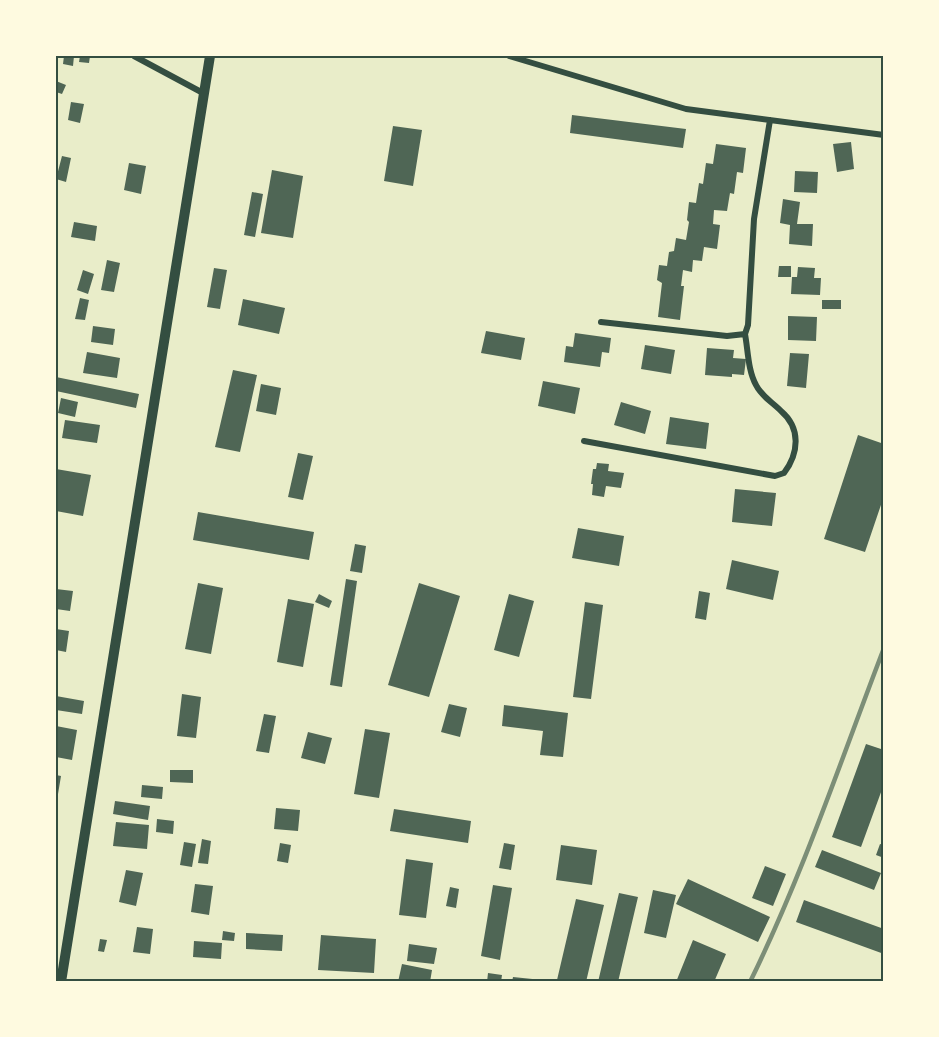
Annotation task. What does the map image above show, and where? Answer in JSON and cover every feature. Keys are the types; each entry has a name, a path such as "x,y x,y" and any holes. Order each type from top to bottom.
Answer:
{"street":[{"path":"134,56 203,93"},
{"path":"61,981 210,56"},
{"path":"509,56 686,109 883,133"},
{"path":"584,441 775,476 784,473 794,455 795,432 791,420 764,398 754,382 745,334 748,325 754,219 770,120"},
{"path":"601,322 727,336 745,334"}],"building":[{"path":"64,56 74,56 73,66 63,64"},
{"path":"80,56 90,56 89,63 79,62"},
{"path":"56,81 66,85 62,94 56,92"},
{"path":"71,102 84,104 80,123 68,120"},
{"path":"572,115 686,129 683,148 570,133"},
{"path":"393,126 422,130 413,186 384,181"},
{"path":"851,142 854,169 837,172 833,144"},
{"path":"716,144 746,148 743,173 737,172 734,194 730,193 727,211 714,210 713,224 720,225 717,249 704,247 702,261 693,260 692,272 683,270 681,286 684,286 680,320 658,317 662,283 657,280 659,265 667,266 669,252 674,251 676,238 686,240 689,202 696,203 699,183 703,184 706,163 713,164"},
{"path":"62,156 71,158 66,182 56,179"},
{"path":"129,163 146,166 141,194 124,190"},
{"path":"272,170 303,176 293,238 261,233"},
{"path":"795,171 818,172 817,193 794,192"},
{"path":"252,192 263,194 255,237 244,235"},
{"path":"783,199 800,202 797,224 813,224 812,246 789,244 790,225 780,223"},
{"path":"74,222 97,226 95,241 71,237"},
{"path":"107,260 120,263 114,292 101,290"},
{"path":"779,266 791,266 791,277 778,277"},
{"path":"798,267 815,268 814,278 821,278 820,295 791,294 792,277 797,277"},
{"path":"214,268 227,270 220,309 207,307"},
{"path":"83,270 94,274 88,294 77,290"},
{"path":"80,298 89,300 85,320 75,319"},
{"path":"243,299 285,308 279,334 238,325"},
{"path":"822,300 841,300 841,309 822,309"},
{"path":"788,316 817,317 816,341 788,340"},
{"path":"93,326 115,329 113,345 91,342"},
{"path":"486,331 525,338 521,360 481,353"},
{"path":"575,333 611,338 609,353 602,352 600,367 564,362 566,346 573,347"},
{"path":"645,345 675,350 671,374 641,369"},
{"path":"707,348 734,350 733,358 746,359 744,375 732,374 732,377 705,375"},
{"path":"87,352 120,358 117,378 83,373"},
{"path":"790,353 809,354 806,388 787,386"},
{"path":"233,370 257,375 240,452 215,447"},
{"path":"56,377 139,394 136,408 56,391"},
{"path":"543,381 580,388 575,414 538,406"},
{"path":"261,384 281,388 276,415 256,411"},
{"path":"61,398 78,402 75,417 58,413"},
{"path":"621,402 651,411 645,434 614,425"},
{"path":"670,417 709,423 706,449 666,444"},
{"path":"65,420 100,425 97,443 62,438"},
{"path":"858,435 884,444 884,496 865,552 824,539"},
{"path":"298,453 313,456 303,500 288,497"},
{"path":"597,463 609,464 608,471 624,473 621,488 606,486 604,497 592,495 593,469 596,469"},
{"path":"56,469 91,475 83,516 56,511"},
{"path":"735,489 776,493 772,526 732,522"},
{"path":"198,512 314,532 309,560 193,540"},
{"path":"578,528 624,536 619,566 572,558"},
{"path":"355,544 366,546 362,573 350,571"},
{"path":"732,560 779,571 773,600 726,589"},
{"path":"346,579 357,581 342,687 330,685"},
{"path":"198,583 223,588 211,654 185,649"},
{"path":"419,583 460,596 429,697 388,685"},
{"path":"56,589 73,591 70,611 56,609"},
{"path":"699,591 710,593 706,620 695,618"},
{"path":"319,594 332,601 329,608 315,602"},
{"path":"509,594 534,601 519,657 494,650"},
{"path":"288,599 314,604 303,667 277,662"},
{"path":"585,602 603,605 591,699 573,697"},
{"path":"56,629 69,631 66,652 56,650"},
{"path":"182,694 201,697 196,738 177,736"},
{"path":"56,696 84,701 82,714 56,710"},
{"path":"449,704 467,708 460,737 441,732"},
{"path":"504,705 568,713 563,757 540,755 543,731 502,726"},
{"path":"264,714 276,716 269,753 256,751"},
{"path":"56,726 77,730 72,760 56,757"},
{"path":"365,729 390,733 379,798 354,794"},
{"path":"308,732 332,738 325,764 301,758"},
{"path":"866,744 884,750 884,784 861,847 832,837"},
{"path":"170,770 193,770 193,783 170,782"},
{"path":"56,775 61,776 57,800 56,800"},
{"path":"142,785 163,787 162,799 141,797"},
{"path":"115,801 150,806 148,820 113,814"},
{"path":"276,808 300,810 298,831 274,829"},
{"path":"394,809 471,821 468,843 390,831"},
{"path":"157,819 174,821 173,834 156,832"},
{"path":"116,822 149,825 147,849 113,846"},
{"path":"202,839 211,841 208,864 198,863"},
{"path":"184,842 196,844 192,867 180,865"},
{"path":"280,843 291,845 288,863 277,861"},
{"path":"504,843 515,845 511,870 499,868"},
{"path":"880,844 884,845 884,858 876,855"},
{"path":"561,845 597,850 592,885 556,880"},
{"path":"822,850 881,873 874,890 815,867"},
{"path":"406,859 433,863 426,918 399,915"},
{"path":"765,866 786,874 773,906 752,898"},
{"path":"126,870 143,873 136,906 119,902"},
{"path":"688,879 770,917 758,942 676,904"},
{"path":"195,884 213,886 209,915 191,912"},
{"path":"493,885 512,888 500,960 481,956"},
{"path":"450,887 459,889 456,908 446,906"},
{"path":"653,890 676,895 666,938 644,933"},
{"path":"619,893 638,897 618,982 598,982"},
{"path":"576,899 604,905 586,982 562,982 557,980"},
{"path":"804,900 884,929 884,954 796,922"},
{"path":"137,927 153,929 150,954 133,952"},
{"path":"223,931 235,933 234,941 222,940"},
{"path":"246,933 283,935 282,951 246,949"},
{"path":"321,935 376,939 374,973 318,970"},
{"path":"100,939 107,940 104,952 98,951"},
{"path":"693,940 726,954 714,982 676,982"},
{"path":"194,941 222,943 221,959 193,957"},
{"path":"409,944 437,948 434,964 407,961"},
{"path":"402,964 432,970 430,982 398,982"},
{"path":"488,973 502,975 501,982 487,982"},
{"path":"513,977 542,980 542,982 512,982"}],"railway":[{"path":"750,982 804,858 884,648"}]}
